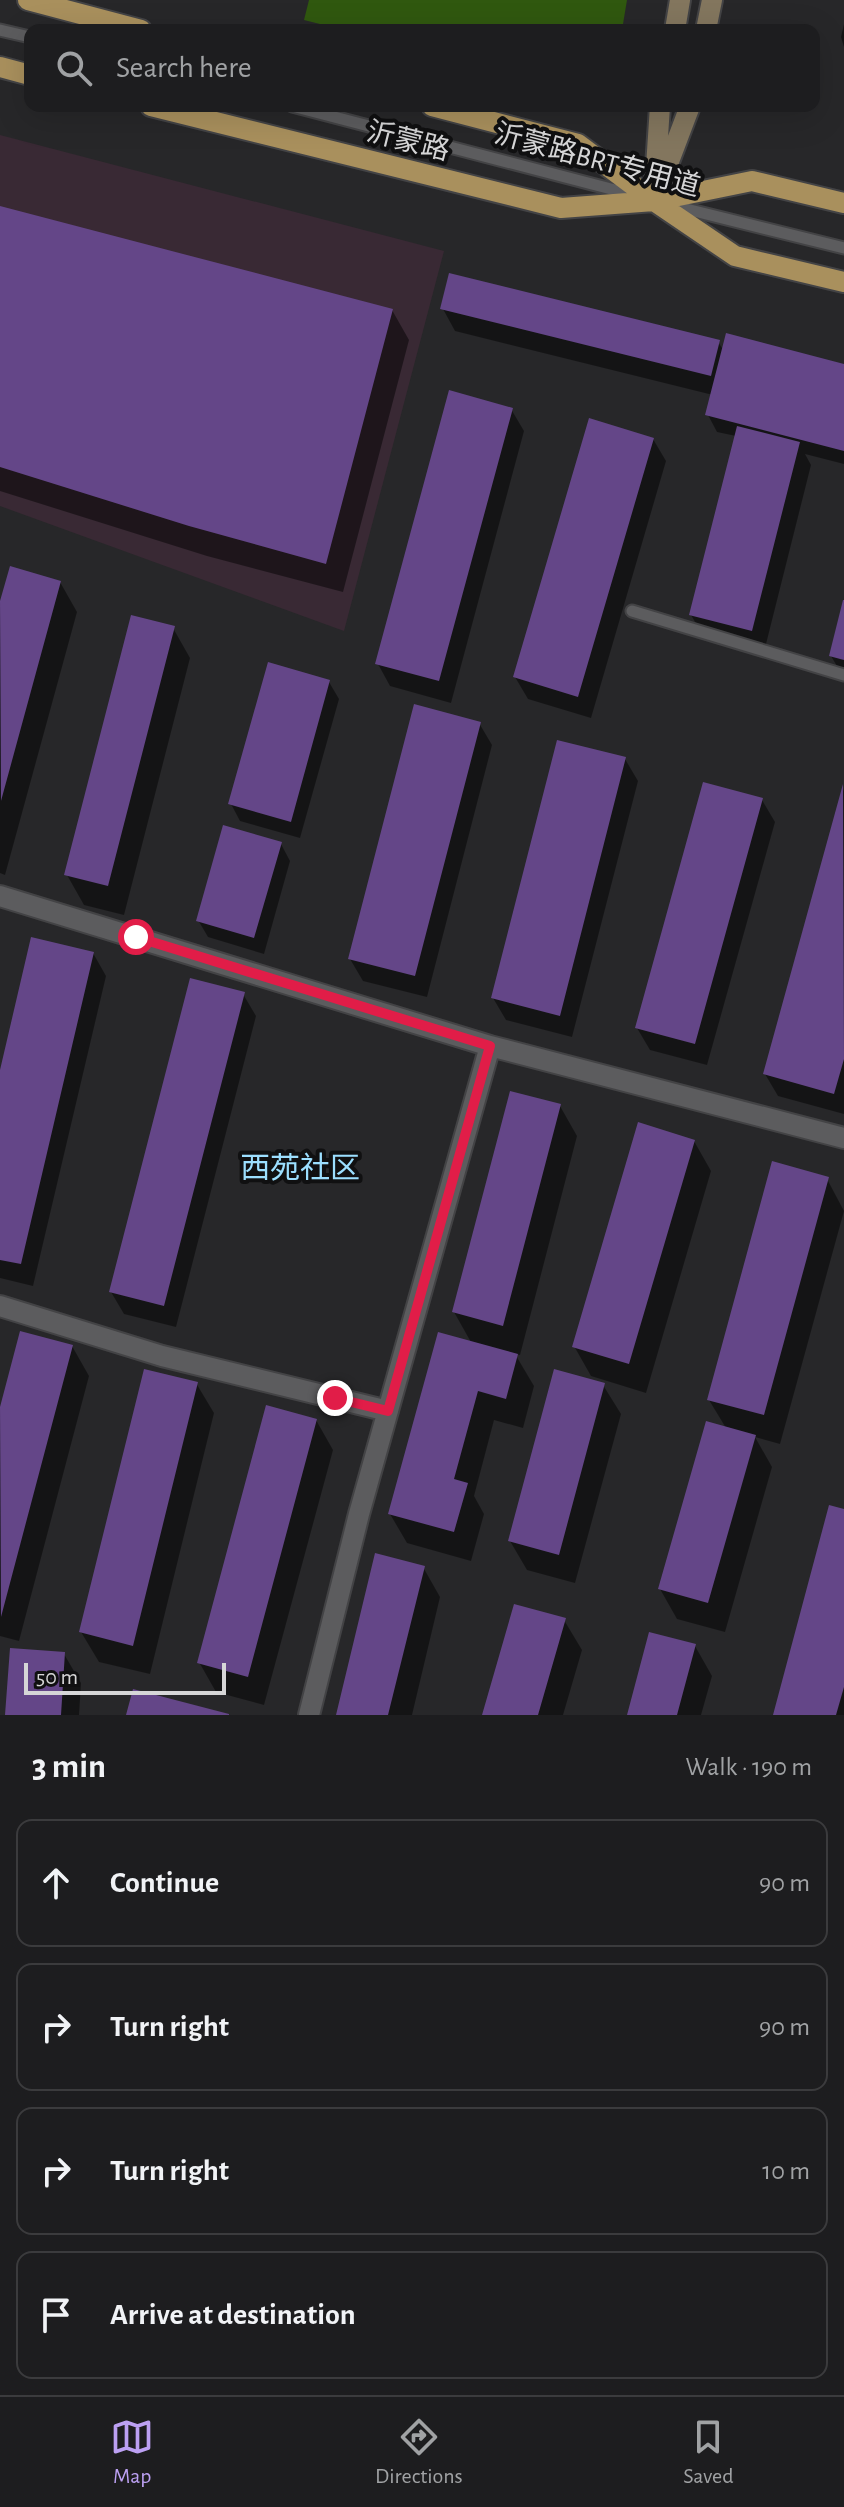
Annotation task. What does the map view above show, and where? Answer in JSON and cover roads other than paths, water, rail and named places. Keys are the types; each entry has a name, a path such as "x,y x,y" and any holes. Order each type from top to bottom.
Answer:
{"main road":[{"path":"28,0 118,24"},
{"path":"0,67 24,73"},
{"name":"沂蒙路","path":"175,112 561,208 654,201 752,181 844,203"},
{"name":"沂蒙路","path":"455,112 578,144 735,256 844,282"}],"street":[{"path":"676,24 680,0"},
{"path":"707,24 712,0"},
{"path":"654,201 660,112"},
{"path":"654,201 688,112"},
{"path":"0,896 490,1046 844,1138"},
{"path":"309,1715 359,1514 490,1046"},
{"path":"0,1306 162,1356 388,1411"}],"lane":[{"path":"0,30 24,36"},
{"name":"沂蒙路BRT专用道","path":"315,112 844,248"},
{"path":"632,611 844,675"}],"district":[{"name":"西苑社区","path":"300,1169"}]}
